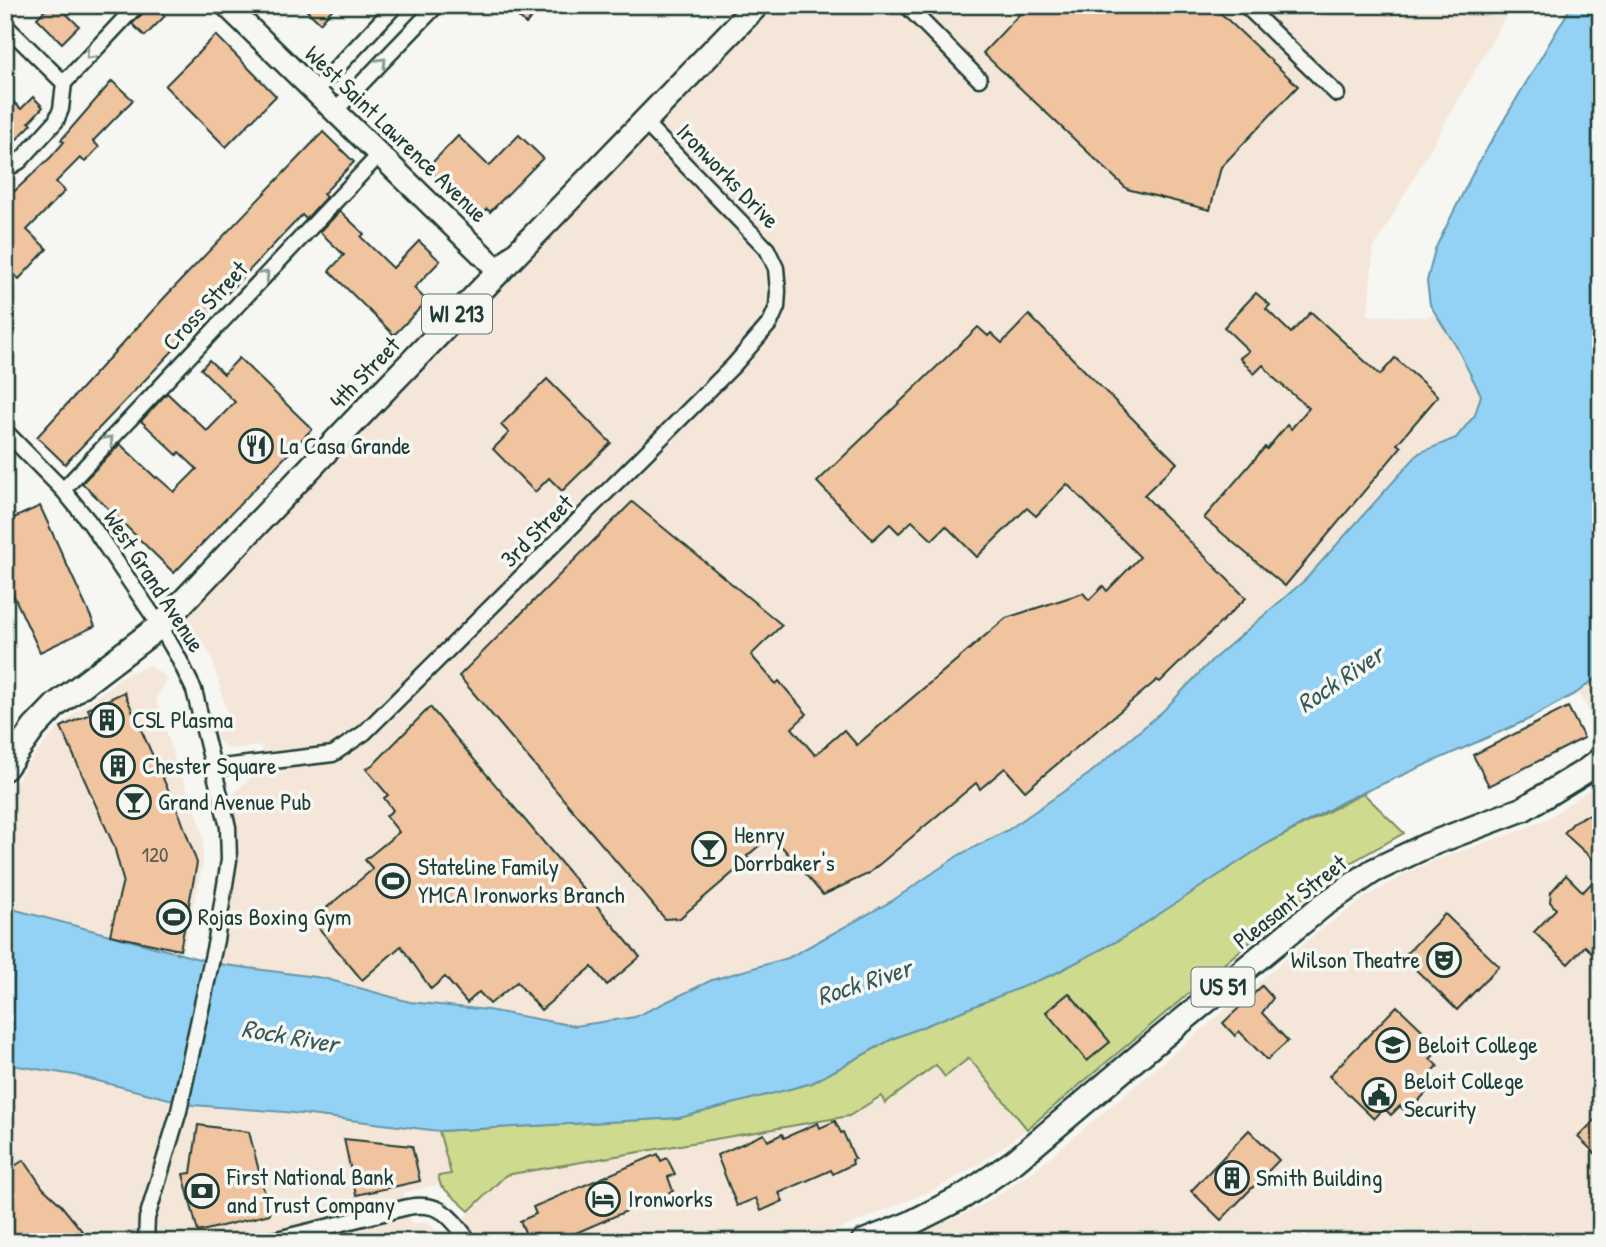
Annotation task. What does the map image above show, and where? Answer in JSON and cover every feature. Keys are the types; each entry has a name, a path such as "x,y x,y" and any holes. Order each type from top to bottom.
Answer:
{"main road":[{"name":"4th Street","path":"5,768 34,728 56,705 160,626 757,5"},
{"name":"Pleasant Street","path":"863,1242 909,1224 964,1196 1015,1161 1322,906 1373,871 1428,845 1522,809 1601,759"}],"street":[{"path":"5,170 20,161 57,121 64,83 136,5"},
{"name":"West Saint Lawrence Avenue","path":"226,5 499,271"},
{"path":"314,92 396,5"},
{"path":"335,111 437,5"},
{"path":"906,5 979,79"},
{"path":"1245,5 1337,94"},
{"path":"5,25 64,83"},
{"name":"Ironworks Drive","path":"644,122 767,249 776,268 777,307"},
{"name":"Cross Street","path":"63,490 380,154"},
{"name":"3rd Street","path":"214,768 333,754 364,733 488,613 734,365 770,323 777,307"},
{"name":"West Grand Avenue","path":"5,431 63,490 90,523 160,626 186,670 194,690 228,827 229,860 216,940 179,1111 147,1218 146,1242"},
{"path":"264,1242 408,1207 429,1205 443,1212 470,1242"}],"shaded area":[{"path":"775,5 1512,5 1373,250 1368,315 1425,317 1436,314 1456,346 1481,396 1475,415 1456,438 1445,442 1295,596 1290,593 1210,662 1163,711 1089,774 1008,830 959,855 892,901 788,958 712,980 635,1017 575,1026 488,1010 410,1002 323,978 218,964 236,856 232,797 252,777 266,773 261,746 229,749 218,741 216,735 228,716 211,656 199,635 194,641 192,639 187,624 188,618 194,608 265,532 622,159"},
{"path":"149,665 166,677 166,682 156,698 176,764 196,810 203,837 203,864 182,954 5,907 5,801 26,766 57,729 126,674"},
{"path":"1601,674 1601,732 1578,692"},
{"name":"Beloit College","path":"1601,781 1601,1242 901,1242 979,1207 1032,1172 1318,932 1366,897 1438,859 1548,818"},
{"path":"969,1058 1027,1129 984,1161 936,1189 808,1242 5,1242 5,1064 74,1075 193,1105 285,1112 439,1131 451,1174 438,1176 441,1186 403,1193 412,1223 427,1222 444,1238 506,1175 849,1116 881,1095 886,1102 936,1064"}],"green space":[{"path":"1363,793 1404,833 1352,862 1311,891 1027,1129 969,1058 945,1077 936,1065 885,1103 881,1096 849,1116 506,1175 469,1211 441,1186 438,1176 451,1174 439,1131 679,1118 812,1083 892,1039 1054,974 1121,939 1263,846"}],"water":[{"name":"Rock River","path":"1572,5 1601,5 1601,674 1578,692 1527,720 1346,800 1263,846 1121,939 1054,974 892,1039 812,1083 679,1118 439,1131 285,1112 193,1105 74,1075 5,1064 5,907 218,964 323,978 410,1002 488,1010 575,1026 635,1017 712,980 788,958 892,901 959,855 1008,830 1089,774 1163,711 1210,662 1305,580 1419,453 1456,438 1475,415 1481,395 1456,346 1430,305 1427,281 1435,249 1475,169"}],"building":[{"path":"50,5 57,5 79,26 62,43 37,18"},
{"path":"146,5 154,5 165,16 145,36 132,24 144,12"},
{"path":"301,5 336,5 320,23"},
{"path":"505,5 544,5 526,24"},
{"path":"1028,5 1212,5 1298,86 1221,167 1210,210 1127,189 983,53"},
{"path":"216,35 276,96 226,147 165,86"},
{"path":"112,81 133,100 93,141 99,147 85,162 80,158 56,182 65,191 27,230 47,249 19,279 5,266 5,200 51,157 64,142 61,140"},
{"path":"5,94 21,109 33,97 43,107 29,122 32,124 11,145 5,139"},
{"path":"323,132 354,162 323,194 326,197 306,219 302,215 65,464 37,437 165,297"},
{"path":"519,135 543,158 490,212 487,209 478,218 427,168 458,136 489,166"},
{"path":"340,211 364,234 361,237 393,268 419,241 440,261 414,288 427,301 394,335 329,271 344,255 320,232"},
{"path":"1256,293 1270,305 1266,309 1291,333 1311,312 1380,375 1395,358 1438,396 1397,444 1401,447 1285,586 1204,518 1265,447 1267,449 1287,425 1291,429 1309,408 1263,365 1254,374 1240,358 1249,351 1224,327"},
{"path":"1029,315 1177,463 1144,495 1246,598 1160,682 1157,680 1025,791 1005,768 980,789 976,783 868,874 823,895 772,835 747,856 749,859 680,918 665,919 459,676 632,502 782,625 751,655 776,684 779,681 807,714 792,728 815,755 844,730 857,745 1006,618 1083,593 1089,600 1103,586 1107,591 1140,557 1067,484 1036,516 1027,508 977,557 946,526 932,540 912,521 899,533 890,524 873,540 817,482 978,327 988,336 991,333 1002,343"},
{"path":"239,358 312,429 174,573 82,483 120,444 174,492 197,469 179,452 177,455 141,421 167,393 207,431 235,402 201,369 209,360 224,374"},
{"path":"547,379 611,443 562,491 549,478 535,492 493,449 509,433 501,425"},
{"path":"40,506 95,626 40,652 5,577 5,522"},
{"path":"124,692 180,816 197,863 180,950 110,935 123,880 114,846 61,727 90,714 88,709"},
{"path":"430,707 640,957 607,985 592,967 541,1010 517,982 490,1004 479,992 467,1003 445,977 431,989 401,946 362,980 312,920 373,869 365,860 399,832 386,816 393,810 384,798 388,795 366,769"},
{"path":"1568,707 1584,738 1489,786 1473,755"},
{"path":"1593,815 1601,823 1601,867 1564,833 1575,821"},
{"path":"1601,873 1601,961 1585,946 1568,964 1534,932 1556,909 1550,902 1551,892 1566,875 1583,892"},
{"path":"1445,914 1499,966 1457,1010 1403,957"},
{"path":"1262,986 1273,998 1262,1013 1288,1041 1267,1060 1239,1031 1235,1036 1223,1023"},
{"path":"1069,993 1110,1042 1087,1061 1046,1012"},
{"path":"1397,1006 1441,1048 1430,1059 1438,1066 1430,1074 1437,1081 1407,1113 1400,1106 1391,1115 1384,1108 1374,1119 1329,1076"},
{"path":"1601,1114 1601,1159 1578,1137"},
{"path":"835,1121 855,1159 852,1160 853,1164 833,1174 831,1170 779,1193 783,1201 761,1211 756,1198 737,1206 717,1155 764,1134 768,1141 782,1134 784,1138 818,1123 820,1128"},
{"path":"198,1125 249,1132 270,1214 198,1232 183,1174 191,1173"},
{"name":"Smith Building","path":"1249,1130 1279,1160 1221,1220 1191,1191"},
{"path":"344,1139 412,1146 420,1181 356,1195"},
{"name":"Ironworks","path":"658,1154 661,1161 667,1158 675,1174 668,1177 673,1191 555,1242 540,1242 537,1233 527,1237 520,1221 536,1214 533,1207"},
{"path":"24,1160 43,1188 91,1242 5,1242 5,1172"}],"place":[{"name":"La Casa Grande","path":"256,446"},
{"name":"CSL Plasma","path":"107,720"},
{"name":"Chester Square","path":"118,766"},
{"name":"Grand Avenue Pub","path":"134,802"},
{"name":"Henry Dorrbaker's","path":"709,849"},
{"name":"Stateline Family YMCA Ironworks Branch","path":"393,881"},
{"name":"Rojas Boxing Gym","path":"174,917"},
{"name":"Wilson Theatre","path":"1444,960"},
{"name":"Beloit College","path":"1393,1045"},
{"name":"Beloit College Security","path":"1379,1095"},
{"name":"Smith Building","path":"1232,1178"},
{"name":"First National Bank and Trust Company","path":"202,1191"},
{"name":"Ironworks","path":"603,1199"}]}
